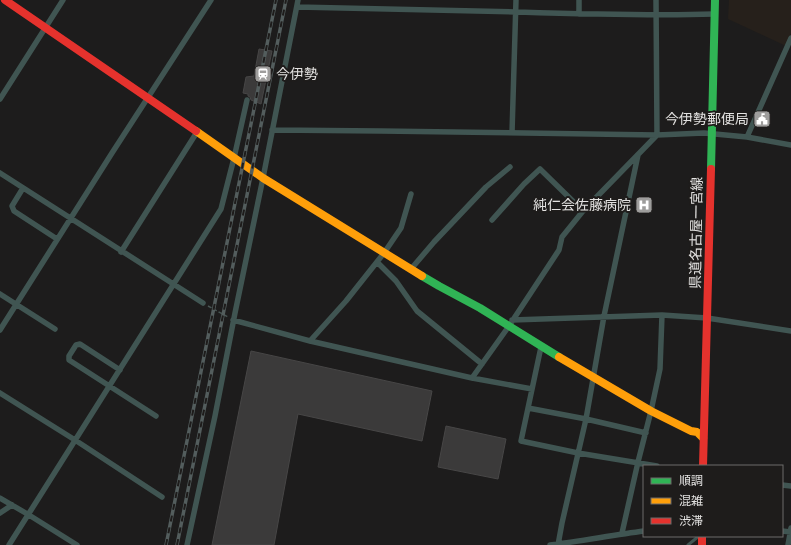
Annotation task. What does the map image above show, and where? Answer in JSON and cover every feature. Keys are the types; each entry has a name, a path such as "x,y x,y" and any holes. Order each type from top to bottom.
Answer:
{"street":[{"path":"5,0 263,178 439,286 510,323 541,347 651,411 691,431 697,432 703,438"},
{"path":"0,99 63,0"},
{"path":"0,330 211,0"},
{"path":"187,545 215,416 298,0"},
{"path":"512,134 516,0"},
{"path":"579,0 579,14"},
{"path":"472,378 559,250 562,237 583,211 657,135 656,0"},
{"name":"県道名古屋一宮線","path":"703,465 715,0"},
{"path":"297,7 579,14 714,14"},
{"path":"747,137 791,38"},
{"path":"9,545 221,209 247,100"},
{"path":"272,130 512,134 657,135 704,133 747,137 791,145"},
{"path":"121,252 197,132"},
{"path":"558,545 586,419 604,316 638,155"},
{"path":"411,269 434,242 486,187 510,167"},
{"path":"492,220 524,184 540,169 583,211"},
{"path":"0,174 203,303"},
{"path":"23,188 12,206 14,211 57,239"},
{"path":"310,341 346,301 377,262 401,228 411,194"},
{"path":"377,262 396,281 417,311 482,364"},
{"path":"0,294 55,329"},
{"path":"622,533 660,369 662,315"},
{"path":"510,323 604,316 662,315 707,318 791,331"},
{"path":"233,320 310,341 472,378 532,389"},
{"path":"120,370 80,344 76,345 68,360 156,416"},
{"path":"541,347 521,441 578,453 652,465"},
{"path":"1,396 75,440 162,497"},
{"path":"528,408 586,419 646,433"},
{"path":"0,498 78,545"},
{"path":"0,513 12,505"},
{"path":"550,545 584,541 622,533 643,531"},
{"path":"788,545 791,531"}],"lane":[{"path":"688,545 700,537"}],"path":[{"path":"203,303 233,320"}],"shaded area":[{"path":"729,0 791,0 791,33 786,46 728,19"}],"building":[{"path":"259,49 272,51 261,104 251,100 248,94 243,93 246,77 254,76"},
{"path":"251,351 432,391 422,441 298,414 274,545 212,545"},
{"path":"446,426 506,439 498,479 438,467"}],"railway":[{"path":"166,545 276,0"},
{"path":"177,545 286,0"}],"traffic: fast":[{"path":"711,169 715,0"},
{"path":"422,276 480,308 559,357"}],"traffic: slow":[{"path":"196,131 263,178 422,276"},
{"path":"559,357 651,411 691,431 697,432 703,438"}],"traffic: jam":[{"path":"5,0 196,131"},
{"path":"703,465 711,169"},
{"path":"702,537 702,545"}],"place":[{"name":"今伊勢","path":"263,74"},
{"name":"今伊勢郵便局","path":"762,119"},
{"name":"純仁会佐藤病院","path":"644,205"}]}
